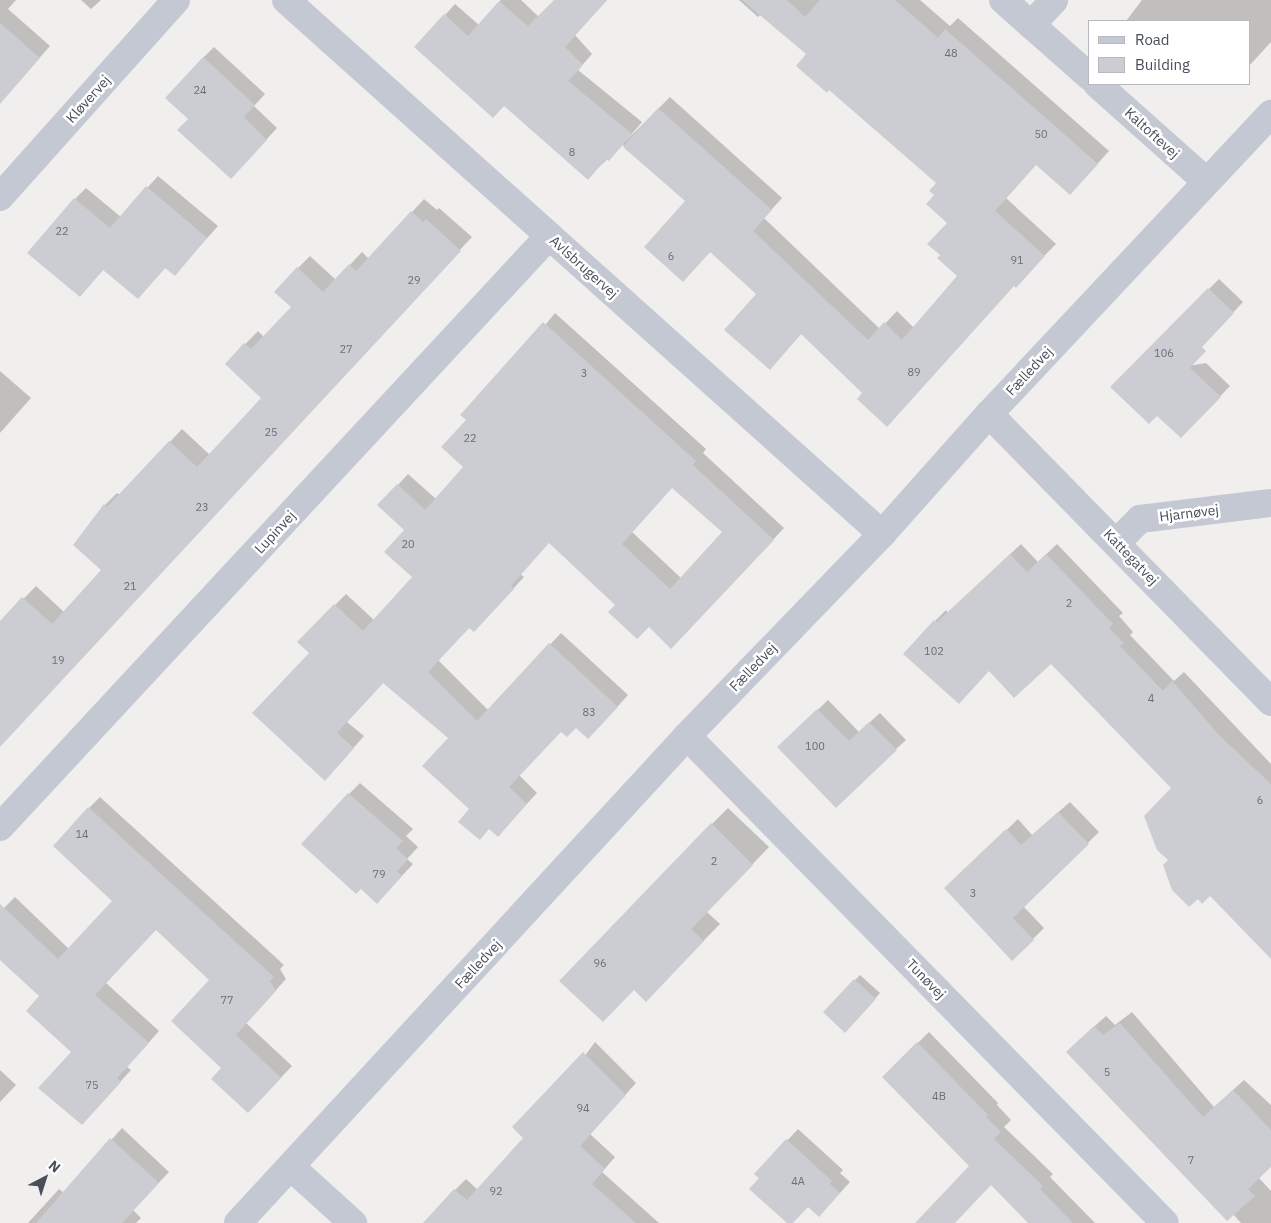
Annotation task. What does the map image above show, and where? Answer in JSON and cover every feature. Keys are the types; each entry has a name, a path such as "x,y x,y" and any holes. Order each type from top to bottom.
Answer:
{"street":[{"name":"Kløvervej","path":"0,197 176,0"},
{"name":"Avlsbrugervej","path":"286,0 882,534"},
{"path":"1003,0 1088,75"},
{"path":"1031,25 1054,0"},
{"name":"Kaltoftevej","path":"1098,85 1207,182"},
{"name":"Fælledvej","path":"238,1223 687,736 882,534 989,414 1271,114"},
{"name":"Lupinvej","path":"0,827 549,236"},
{"name":"Kattegatvej","path":"989,414 1117,542 1271,702"},
{"name":"Hjarnøvej","path":"1117,542 1140,519 1271,503"},
{"name":"Tunøvej","path":"687,736 1164,1223"},
{"path":"291,1167 353,1223"}],"building":[{"path":"554,0 607,0 565,47 583,65 568,81 632,134 609,161 606,159 588,180 504,106 493,118 414,47 444,14 468,36 499,1 528,26"},
{"path":"742,0 787,0 805,17 820,0 895,0 938,38 945,29 1098,164 1070,195 1036,165 995,211 1045,256 1016,288 1014,286 887,427 857,399 862,393 801,334 770,370 724,330 756,294 710,252 683,282 644,247 685,201 623,147 658,108 772,210 753,231 868,340 884,322 902,340 957,276 937,258 940,255 927,244 947,223 926,204 934,195 929,191 936,183 829,90 827,93 796,66 806,54"},
{"path":"0,23 40,58 0,104"},
{"path":"203,57 255,105 244,117 267,140 231,179 177,130 188,119 165,98"},
{"path":"146,186 207,238 175,276 165,268 138,299 103,270 80,297 27,253 74,198 110,228"},
{"path":"411,211 423,222 426,219 461,251 0,747 0,621 22,597 52,624 101,570 73,545 104,504 107,507 169,441 197,467 261,398 225,364 244,343 251,349 291,307 274,292 297,267 323,292 349,264 356,271"},
{"path":"1208,288 1234,313 1202,347 1206,351 1190,368 1221,397 1181,438 1157,416 1149,424 1110,387"},
{"path":"543,322 696,461 693,465 774,540 671,649 649,627 637,639 608,612 615,605 549,543 511,586 514,589 474,632 469,628 428,672 477,721 549,643 618,707 588,739 576,728 567,737 561,732 509,787 527,804 498,837 489,829 480,840 458,822 469,809 422,766 448,738 383,683 337,733 354,748 325,781 252,713 309,653 297,642 334,604 363,631 412,577 384,552 404,530 377,505 397,484 425,510 463,467 441,447 466,420 460,415","holes":["672,488 722,532 670,589 622,544"]},
{"path":"1010,554 1027,572 1046,554 1113,624 1109,628 1124,643 1120,646 1163,691 1172,681 1221,737 1271,784 1271,959 1210,896 1202,904 1198,899 1189,907 1172,890 1163,865 1168,860 1157,850 1144,816 1171,788 1051,664 1014,698 989,671 959,704 903,654 934,620 937,622"},
{"path":"817,709 849,741 869,722 897,750 836,808 777,747"},
{"path":"348,793 403,841 396,848 408,859 397,871 402,876 377,904 361,889 356,894 301,844"},
{"path":"88,807 274,977 270,981 276,991 236,1035 281,1078 248,1113 211,1079 221,1068 171,1021 209,980 156,930 95,995 149,1043 117,1078 121,1082 82,1125 38,1088 71,1052 26,1011 39,996 0,960 0,904 58,959 112,901 53,846"},
{"path":"1058,812 1089,844 1013,918 1034,940 1012,961 944,888 1006,829 1021,845"},
{"path":"711,823 753,865 691,929 704,941 646,1002 634,990 603,1022 559,981"},
{"path":"854,979 876,999 845,1033 823,1012"},
{"path":"1120,1023 1203,1117 1233,1090 1271,1130 1271,1167 1248,1189 1255,1196 1227,1221 1066,1052 1094,1026 1103,1035"},
{"path":"917,1042 988,1115 986,1117 1001,1132 994,1139 1043,1186 1040,1189 1073,1223 1028,1223 991,1185 955,1223 915,1223 969,1166 882,1077"},
{"path":"583,1052 626,1095 580,1146 605,1169 592,1184 636,1223 423,1223 454,1189 467,1200 523,1138 512,1127"},
{"path":"110,1138 159,1183 122,1223 36,1223"},
{"path":"786,1139 832,1181 830,1184 840,1193 819,1217 808,1207 793,1223 787,1223 749,1189 759,1178 754,1174"}]}
